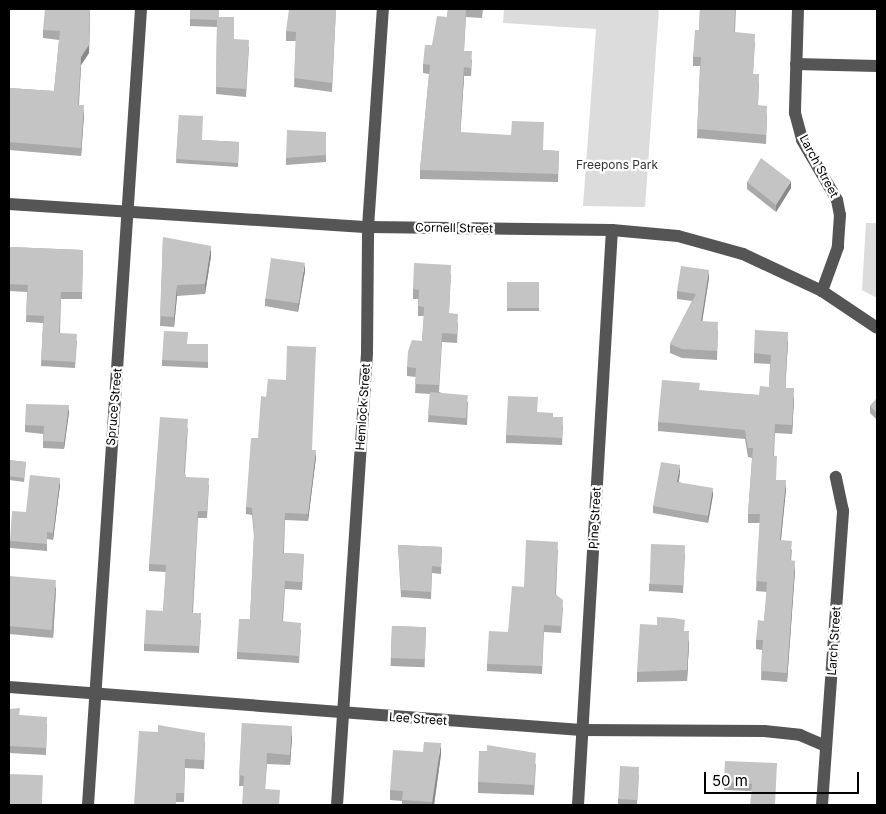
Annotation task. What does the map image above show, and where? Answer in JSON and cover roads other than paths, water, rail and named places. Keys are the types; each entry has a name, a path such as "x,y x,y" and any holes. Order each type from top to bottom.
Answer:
{"street":[{"name":"Spruce Street","path":"88,805 129,212 141,9"},
{"name":"Hemlock Street","path":"337,805 367,352 368,227 383,9"},
{"name":"Larch Street","path":"798,9 795,113 802,140 838,200 840,215 838,247 822,291"},
{"path":"796,64 877,66"},
{"name":"Cornell Street","path":"9,204 368,227 612,230 678,236 743,254 822,291 877,328"},
{"name":"Pine Street","path":"578,805 612,230"},
{"name":"Larch Street","path":"822,805 843,511 836,477"},
{"name":"Lee Street","path":"9,687 305,706 342,714 581,730 764,731 800,735 826,746"}],"park label":[{"name":"Freepons Park","path":"617,165"}]}
